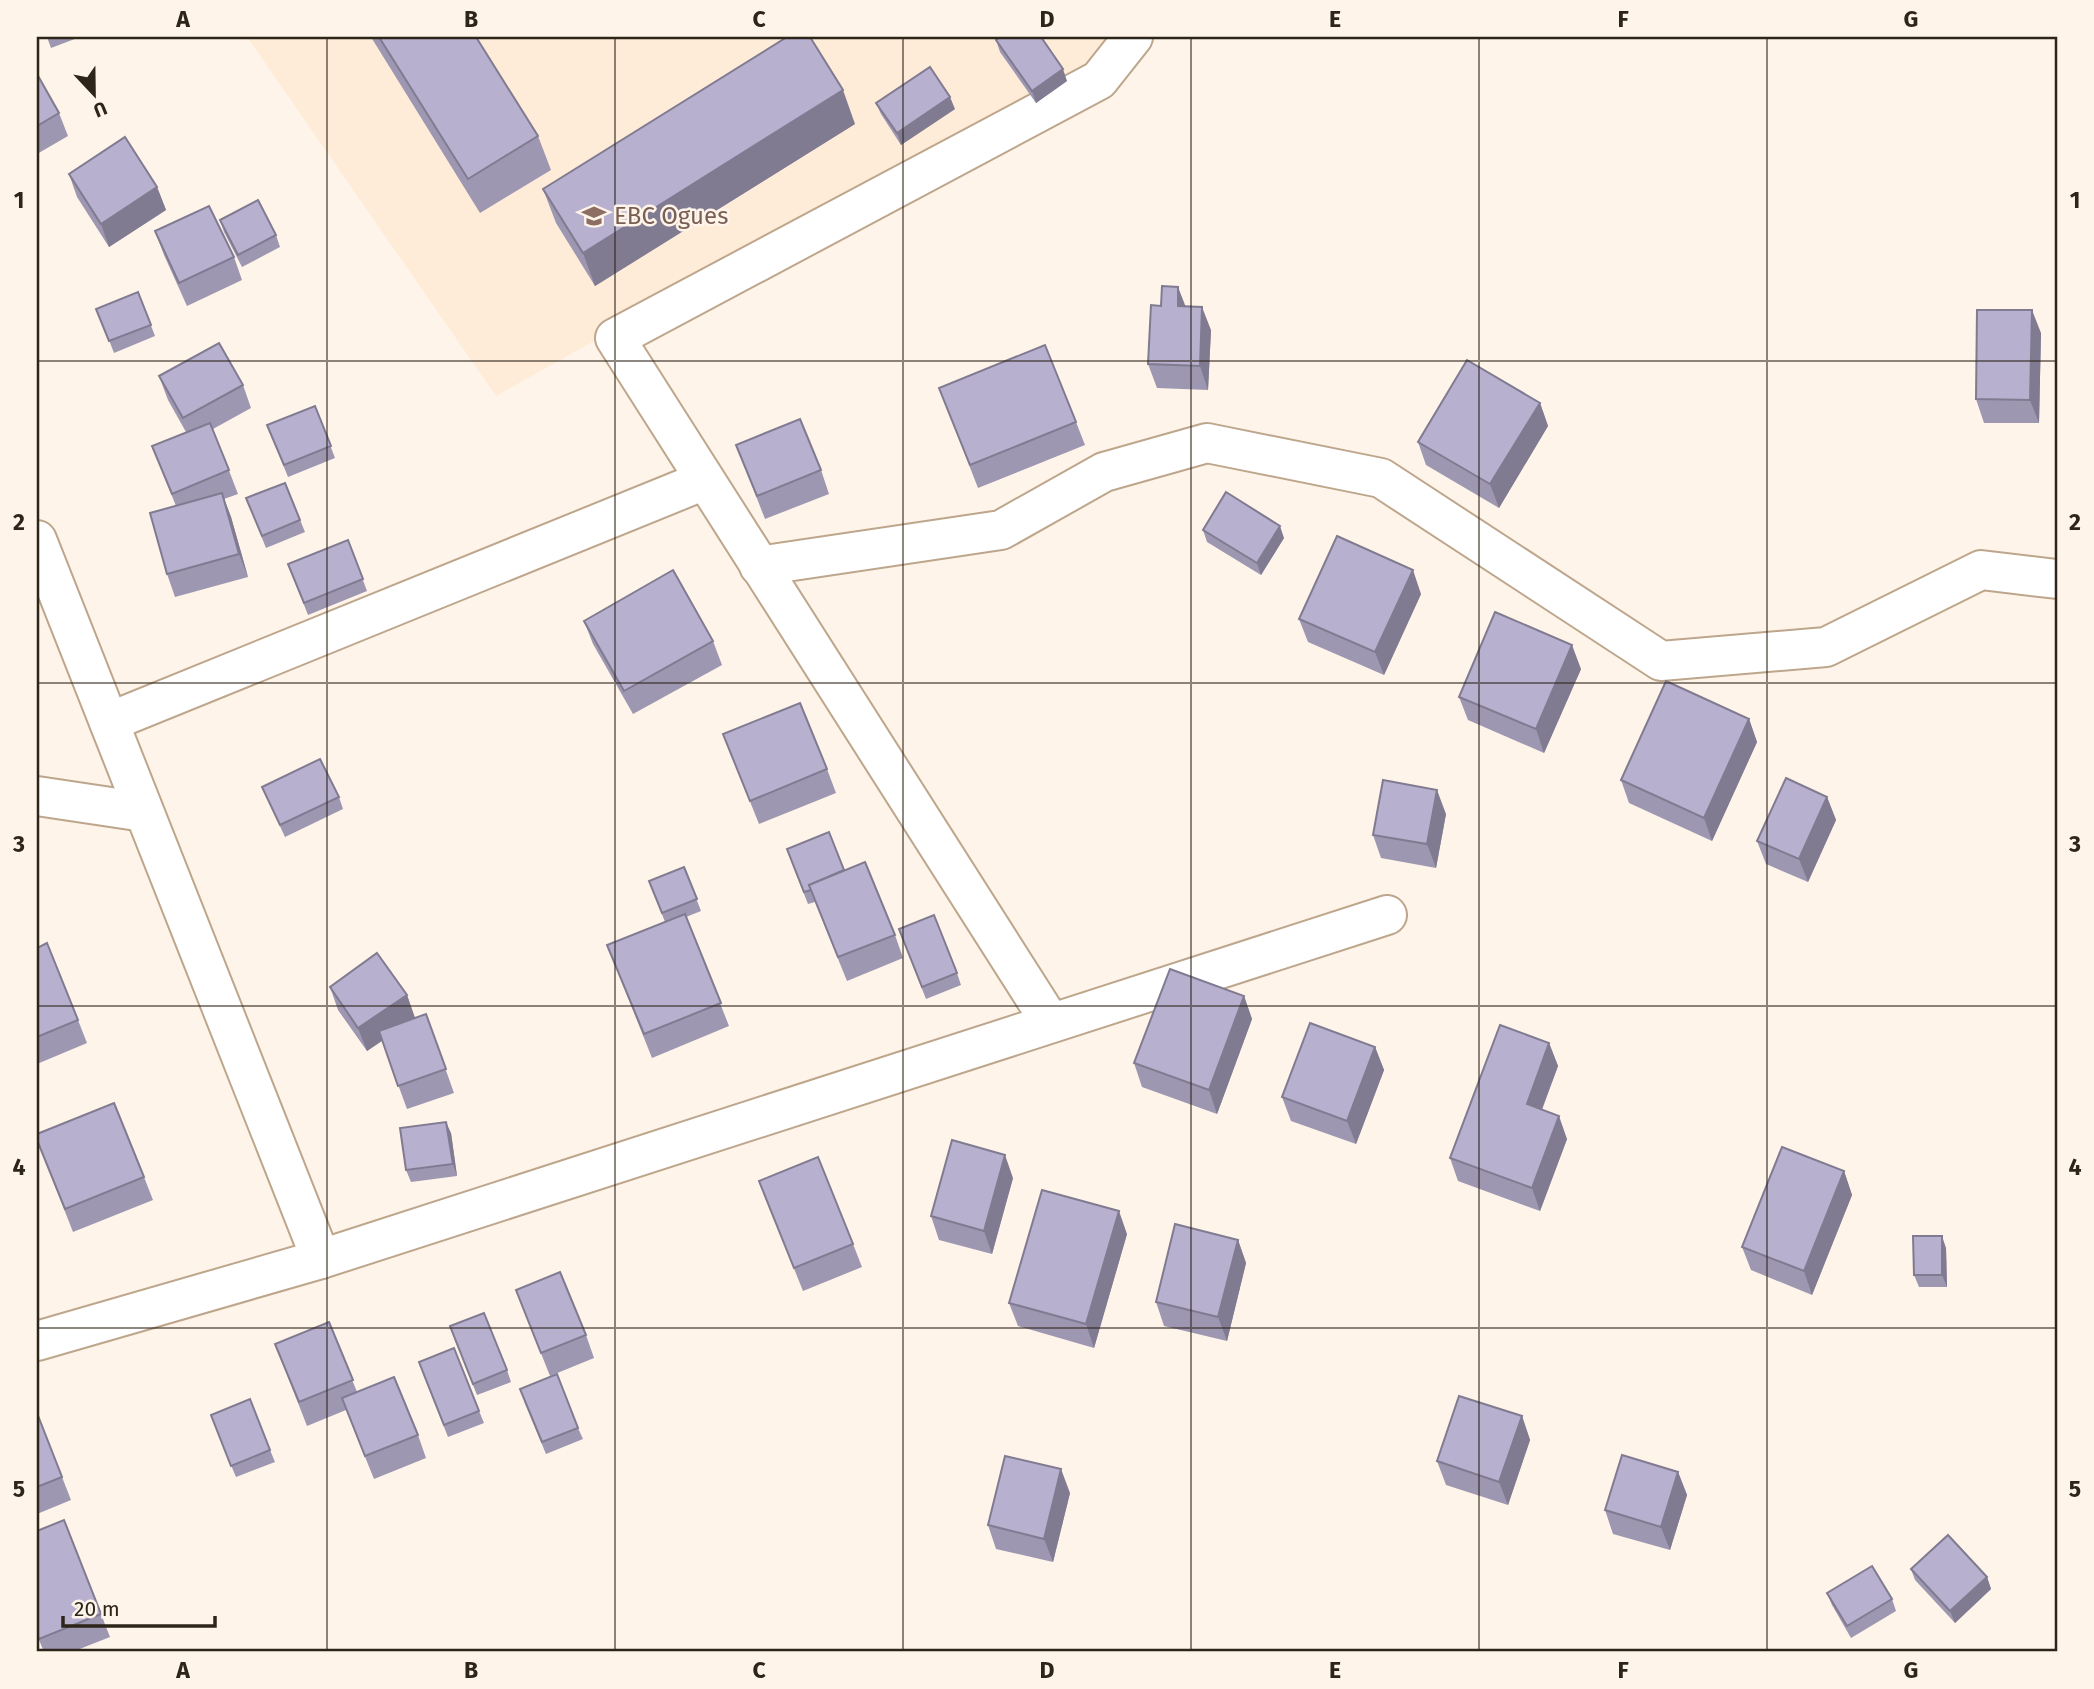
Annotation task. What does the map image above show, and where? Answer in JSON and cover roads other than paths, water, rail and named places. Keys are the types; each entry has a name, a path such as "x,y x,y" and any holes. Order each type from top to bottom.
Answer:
{"street":[{"path":"1051,1023 615,338 1099,80 1133,37"},
{"path":"759,566 1000,530 1104,472 1207,443 1381,478 1661,661 1826,647 1981,570 2057,579"},
{"path":"109,722 705,480"},
{"path":"37,540 321,1259"},
{"path":"37,796 144,812"},
{"path":"37,1341 321,1259 1387,915"}],"place":[{"name":"EBC Ogues","path":"594,216"}]}
